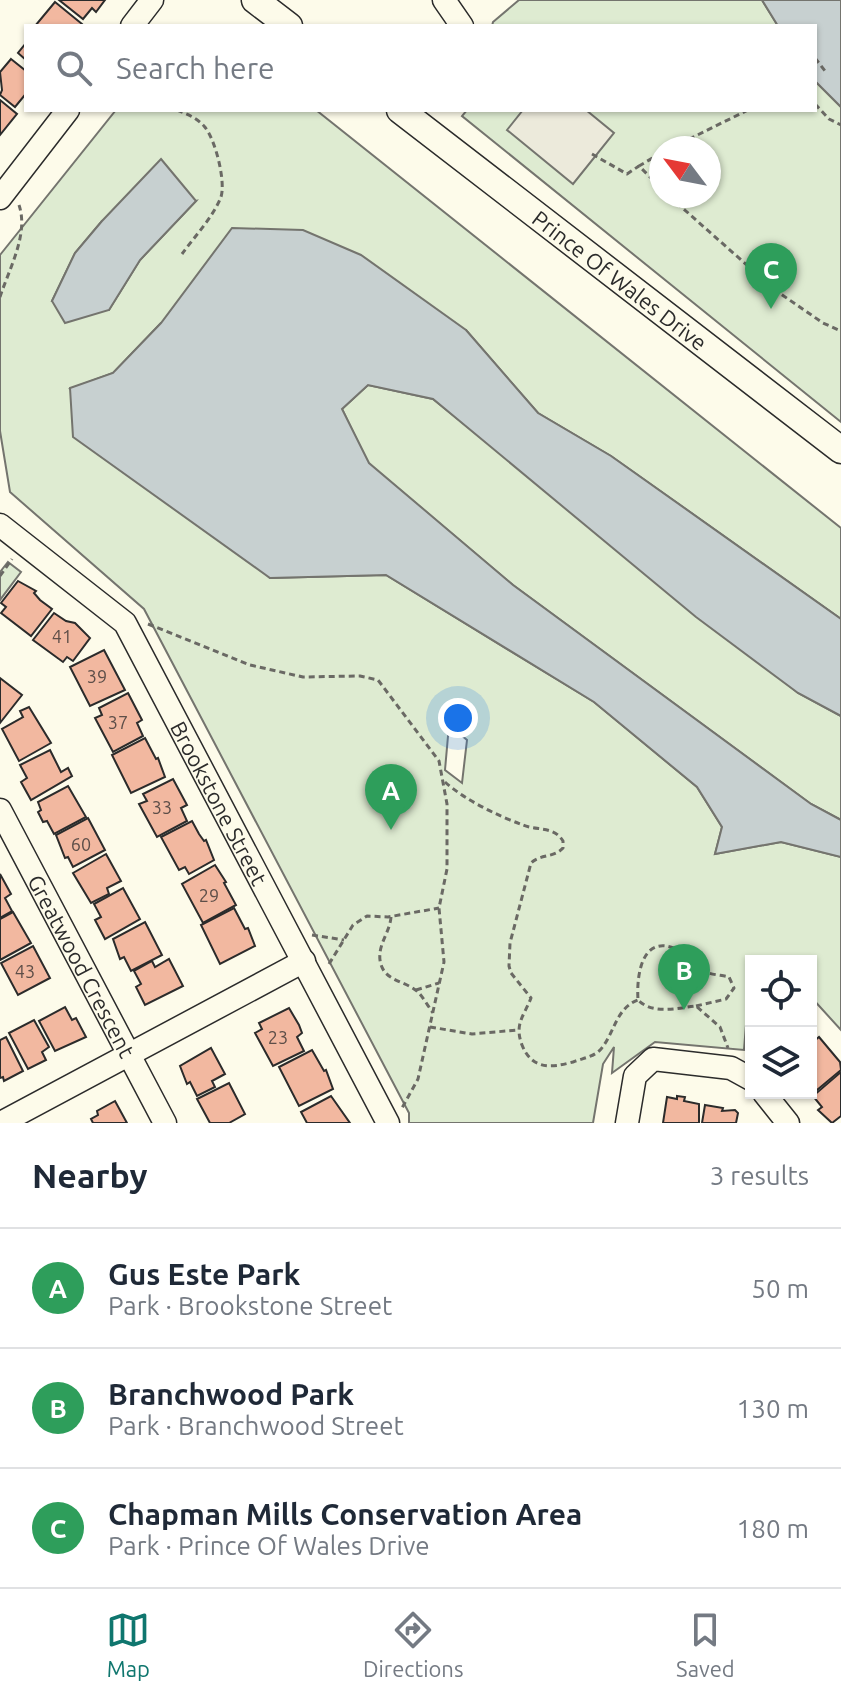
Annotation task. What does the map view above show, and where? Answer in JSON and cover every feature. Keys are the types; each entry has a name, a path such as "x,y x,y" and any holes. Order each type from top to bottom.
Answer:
{"main road":[{"path":"255,0 286,24"},
{"name":"Prince Of Wales Drive","path":"403,112 841,450"}],"street":[{"path":"134,24 152,0"},
{"path":"444,0 461,24"},
{"path":"6,191 66,112"},
{"name":"Brookstone Street","path":"0,525 125,623 388,1121"},
{"name":"Greatwood Crescent","path":"0,810 165,1123"},
{"path":"1,1123 308,968"},
{"path":"627,1123 635,1076 653,1059 731,1068 745,1076"},
{"path":"769,1099 788,1123"}],"path":[{"path":"817,64 825,71"},
{"path":"817,106 829,119 841,125"},
{"path":"180,112 207,129 219,162 223,185 219,201 182,254"},
{"path":"696,136 744,112"},
{"path":"592,154 627,174 649,159"},
{"path":"639,166 649,176"},
{"path":"0,297 19,243 22,213 6,191"},
{"path":"683,208 775,290 823,323 841,331"},
{"path":"125,623 142,621 264,668 303,677 360,676 378,680 439,761 447,804 447,869 439,908 444,962 418,1079 400,1112 388,1121"},
{"path":"442,780 523,825 552,831 563,841 563,848 557,854 535,859 526,876 510,943 511,973 531,998 518,1023 525,1051 531,1060 540,1066 555,1067 596,1054 625,1007 638,1000"},
{"path":"308,968 326,969 353,925 367,916 391,917 439,908"},
{"path":"391,917 381,946 380,963 388,976 416,990 433,1013"},
{"path":"308,934 344,940"},
{"path":"668,946 686,955 704,971 729,977 734,988 726,999 696,1006 659,1009 645,1007 638,1000 636,976 645,956 655,947 668,946"},
{"path":"416,990 439,983"},
{"path":"696,1006 720,1027 730,1054 731,1068"},
{"path":"430,1027 472,1034 518,1030"}],"green space":[{"path":"519,0 762,0 777,24 492,24"},
{"path":"817,83 841,107 841,422 462,116 465,112 817,112"},
{"path":"114,112 319,112 841,528 841,619 611,456 538,413 466,330 161,323 113,373 70,389 270,578 386,575 594,702 697,787 722,827 715,854 781,842 841,857 841,1030 817,1004 817,955 745,955 744,1050 655,1042 612,1073 614,1047 603,1064 593,1123 409,1123 409,1113 144,609 10,492 0,431 0,255","holes":["196,201 140,260 109,310 52,301 75,253 102,221","449,725 467,740 462,783 445,770"]},
{"path":"368,385 433,399 798,693 841,716 841,820 811,804 513,585 368,463 342,409"},
{"path":"8,562 21,572 0,600 0,572"}],"shaded area":[{"path":"762,0 841,0 841,107 817,83 817,24 777,24"},
{"path":"521,112 588,112 614,133 573,184 507,130"},
{"path":"161,159 196,201 140,260 109,310 65,323 52,301 75,253"},
{"path":"232,228 303,230 361,255 466,330 538,413 611,456 841,619 841,716 798,693 696,617 433,399 368,385 342,409 369,463 513,585 811,804 841,820 841,857 781,842 715,854 722,827 697,787 594,702 386,575 270,578 73,437 70,388 113,373 161,323"}],"building":[{"path":"59,0 105,0 96,12 92,8 83,19"},
{"path":"55,2 82,24 37,24"},
{"path":"11,59 24,69 24,96 15,107 0,95 0,72"},
{"path":"0,100 17,114 0,135"},
{"path":"18,581 36,591 34,593 40,600 52,609 31,636 1,613 6,607 1,603"},
{"path":"54,613 75,623 90,638 73,661 67,657 63,662 33,640"},
{"path":"104,650 125,690 90,706 70,667"},
{"path":"0,678 22,695 0,723"},
{"path":"128,693 142,720 137,723 143,736 113,752 95,718 102,715 99,708"},
{"path":"29,707 51,743 19,761 2,729 23,717 20,711"},
{"path":"145,738 158,758 165,777 131,793 112,755"},
{"path":"50,750 61,772 68,768 72,776 31,800 21,782 27,778 20,765"},
{"path":"173,779 187,805 181,808 187,821 157,837 139,804 147,801 143,794"},
{"path":"68,786 86,817 54,834 38,812 41,810 38,802"},
{"path":"88,818 105,850 73,867 68,857 65,858 56,835"},
{"path":"192,821 206,840 214,860 189,874 185,867 179,870 161,837"},
{"path":"106,854 121,881 107,888 109,894 91,903 73,873"},
{"path":"215,865 236,905 203,923 182,884"},
{"path":"0,874 11,894 5,898 12,911 0,918"},
{"path":"123,888 140,919 105,939 95,920 101,917 94,904"},
{"path":"234,908 245,929 248,928 255,946 220,964 201,925"},
{"path":"13,912 31,943 0,960 0,919"},
{"path":"145,922 162,955 131,971 124,957 120,959 113,939"},
{"path":"33,946 50,978 18,995 1,963"},
{"path":"169,959 183,986 145,1005 136,987 141,984 134,971 152,961 155,967"},
{"path":"65,1007 72,1020 76,1018 86,1037 55,1051 39,1021"},
{"path":"289,1008 302,1033 297,1037 304,1051 273,1066 255,1033 262,1029 259,1023"},
{"path":"34,1020 49,1047 42,1052 46,1060 28,1069 9,1033"},
{"path":"6,1037 23,1071 4,1081 3,1077 0,1078 0,1040"},
{"path":"819,1037 840,1062 841,1070 817,1090"},
{"path":"211,1048 225,1074 212,1081 215,1087 197,1096 190,1082 187,1084 180,1066"},
{"path":"312,1050 326,1070 333,1089 299,1106 279,1067"},
{"path":"841,1072 841,1116 832,1123 818,1110 822,1107 815,1099 817,1093"},
{"path":"229,1083 245,1114 229,1123 210,1123 197,1099"},
{"path":"331,1096 350,1123 307,1123 301,1112"},
{"path":"677,1096 699,1104 699,1123 663,1123 667,1097 677,1099"},
{"path":"115,1101 127,1123 93,1123 91,1119 98,1115 97,1111"},
{"path":"705,1105 723,1108 722,1111 735,1110 738,1113 736,1123 702,1123"}],"place":[{"name":"Chapman Mills Conservation Area","path":"771,309"},
{"name":"Gus Este Park","path":"391,830"},
{"name":"Branchwood Park","path":"684,1010"}]}
